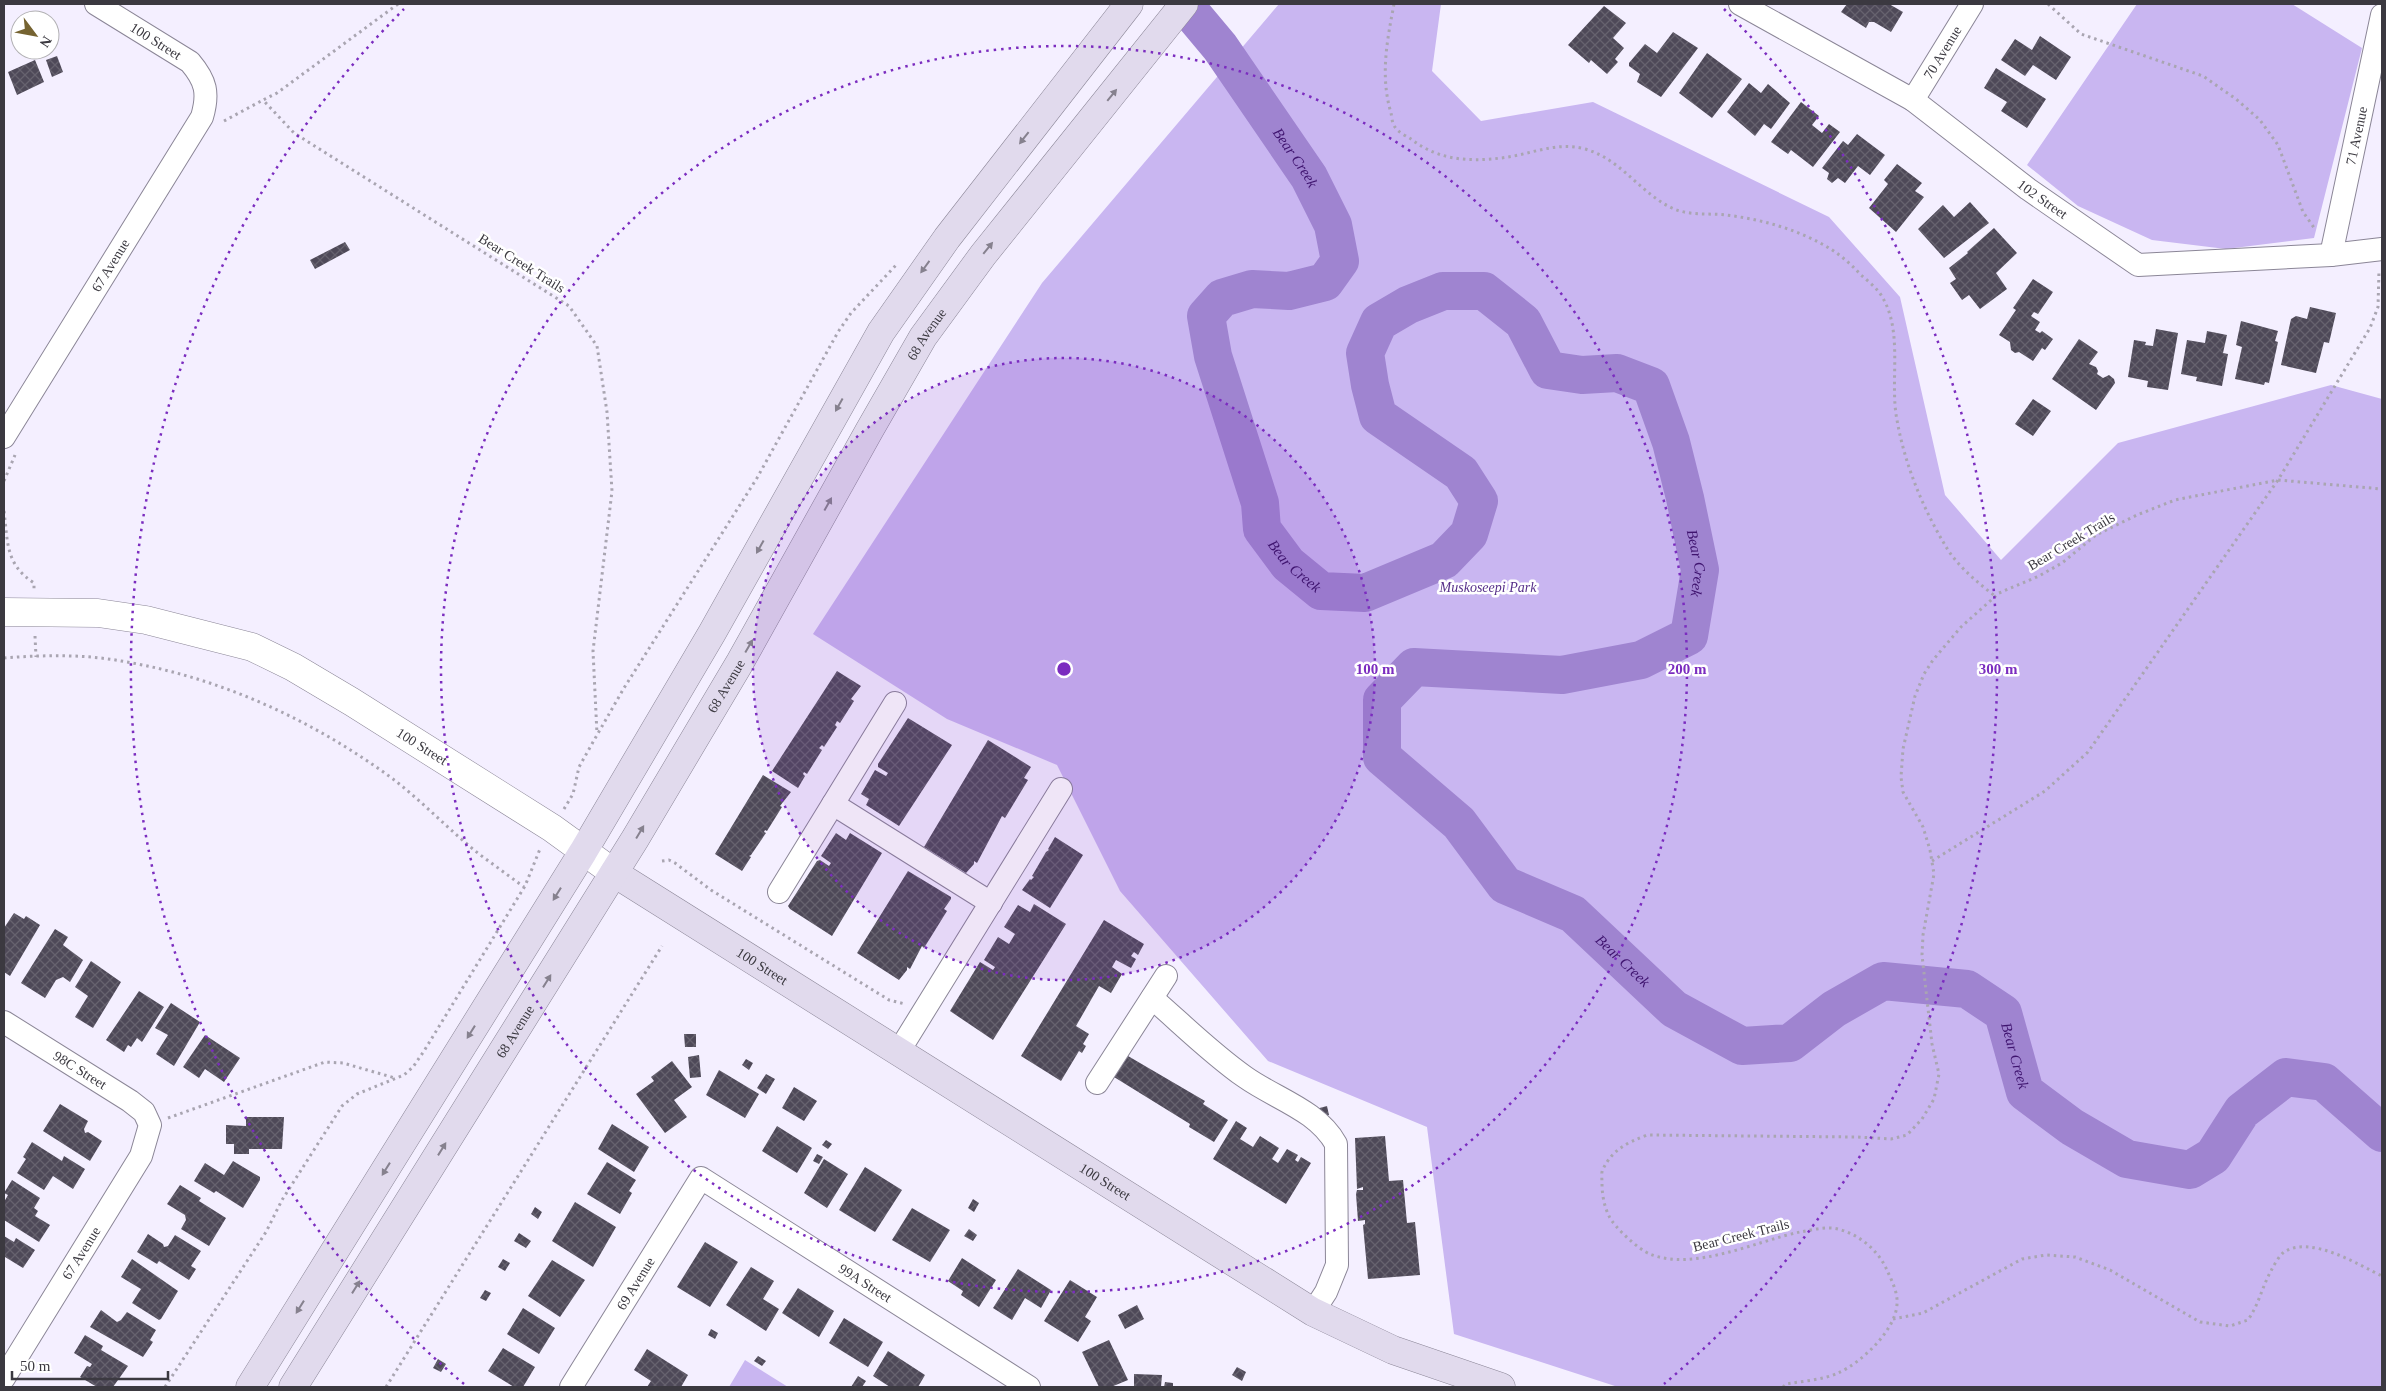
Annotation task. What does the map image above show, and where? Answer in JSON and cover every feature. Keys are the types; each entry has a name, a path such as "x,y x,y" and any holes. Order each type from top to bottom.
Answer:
{"main road":[{"path":"250,1387 583,852 712,633 881,332 947,238 1053,99 1129,4"},
{"name":"68 Avenue","path":"293,1387 614,873 719,698 924,337 983,255 1184,4"},
{"name":"100 Street","path":"614,873 1313,1312 1393,1350 1501,1387"}],"street":[{"name":"100 Street","path":"96,4 190,62 199,73 205,88"},
{"name":"102 Street","path":"1740,4 1912,100 2028,189 2138,266 2331,255 2380,249"},
{"name":"70 Avenue","path":"1912,100 1972,4"},
{"name":"71 Avenue","path":"2331,255 2382,15"},
{"name":"67 Avenue","path":"4,437 202,117 207,100 205,88"},
{"name":"100 Street","path":"4,612 98,613 127,617 221,638 252,647 293,667 352,702 552,828 614,873"},
{"path":"779,892 895,703"},
{"path":"899,1051 1060,789"},
{"path":"834,804 991,902"},
{"path":"1097,1083 1166,976"},
{"path":"1152,998 1245,1077 1318,1120 1329,1132 1336,1144 1336,1265 1326,1292 1313,1312"},
{"name":"98C Street","path":"4,1022 130,1101 144,1112 150,1125"},
{"name":"67 Avenue","path":"4,1378 141,1156 150,1125"},
{"name":"69 Avenue","path":"571,1387 701,1178"},
{"name":"99A Street","path":"701,1178 1029,1387"}],"path":[{"name":"Bear Creek Trails","path":"398,4 277,93 263,100 294,132 569,306 597,346 607,412 612,491 593,652 597,735"},
{"path":"1394,4 1385,48 1385,92 1395,128 1423,149 1459,160 1502,158 1543,148 1585,149 1617,165 1669,207 1684,212 1758,220 1800,234 1844,257 1879,292 1888,308 1893,338 1893,387 1896,418 1903,448 1917,489 1949,552 1977,582 1995,596"},
{"path":"2048,4 2081,34 2203,76 2260,120 2278,145 2303,212 2331,255"},
{"path":"1932,861 2045,792 2088,752 2278,480 2370,328 2378,307 2380,249"},
{"path":"573,794 579,767 597,735 624,688 757,478 838,332 851,313 899,261"},
{"name":"Bear Creek Trails","path":"1783,1387 1786,1384 1837,1374 1858,1362 1880,1340 1892,1320 1897,1304 1893,1284 1882,1260 1868,1244 1850,1233 1836,1228 1780,1236 1693,1260 1667,1259 1648,1254 1609,1218 1602,1195 1602,1170 1623,1144 1647,1135 1891,1139 1907,1135 1922,1119 1934,1099 1939,1074 1932,1044 1922,955 1923,934 1934,874 1923,827 1903,792 1901,777 1904,749 1915,696 1924,674 1933,660 1961,627 1995,596 2062,563 2096,535 2137,515 2175,500 2278,480 2382,490"},
{"path":"4,511 11,559 19,571 34,583 34,588"},
{"path":"35,631 36,657"},
{"path":"4,658 36,657 119,660 158,668 230,690 266,704 327,737 392,779 477,852 524,887"},
{"path":"165,1387 266,1232 282,1200 338,1111 357,1094 395,1078 413,1067 524,887 540,849"},
{"path":"662,861 669,860 675,863 711,890 888,1000 906,1004 932,998"},
{"path":"386,1387 662,946"},
{"path":"150,1125 325,1062 343,1062 395,1078"},
{"path":"1892,1320 1923,1313 2022,1259 2046,1254 2075,1257 2110,1270 2200,1322 2230,1326 2248,1320 2258,1304 2274,1266 2283,1253 2297,1246 2312,1247 2334,1253 2382,1276"}],"green space":[{"name":"Muskoseepi Park","path":"1279,4 1441,4 1432,71 1481,121 1593,102 1829,217 1900,297 1945,495 2001,560 2118,443 2331,385 2382,399 2382,1387 1618,1387 1454,1334 1427,1127 1268,1061 1120,891 1057,765 947,719 813,634 1042,283"},
{"path":"2137,4 2292,4 2362,48 2314,238 2226,249 2152,240 2078,206 2027,165"},
{"path":"745,1360 788,1387 729,1387"}],"building":[{"path":"1847,4 1889,4 1903,12 1891,32 1874,22 1869,22 1866,28 1841,12"},
{"path":"1604,6 1626,23 1613,38 1624,48 1615,59 1618,62 1607,74 1591,60 1589,63 1568,45"},
{"path":"1673,32 1698,48 1661,97 1637,82 1640,74 1629,66 1629,63 1645,44 1657,53"},
{"path":"2040,36 2071,57 2056,80 2033,65 2025,76 2001,60 2015,39 2032,50"},
{"path":"1707,53 1742,79 1712,118 1679,93"},
{"path":"35,60 44,82 17,95 8,72"},
{"path":"46,60 58,60 63,72 52,77"},
{"path":"1996,68 2046,99 2027,128 2001,111 2007,102 1984,88"},
{"path":"1749,83 1761,93 1768,84 1790,103 1771,129 1764,124 1755,136 1727,112"},
{"path":"1801,102 1819,116 1812,125 1822,133 1829,124 1840,132 1813,167 1791,150 1788,154 1771,142"},
{"path":"1857,134 1885,155 1870,175 1858,166 1845,183 1838,178 1832,183 1827,179 1829,173 1822,168 1843,141 1848,145"},
{"path":"1897,164 1922,183 1915,191 1924,197 1896,232 1869,208 1888,184 1884,180"},
{"path":"1970,202 1989,223 1944,258 1918,229 1943,205 1954,217"},
{"path":"1994,228 2017,253 1996,273 2007,289 1980,309 1969,295 1962,300 1950,283 1956,279 1949,268"},
{"path":"345,242 350,250 315,269 310,260"},
{"path":"2033,279 2053,292 2038,314 2034,312 2031,316 2040,322 2035,330 2040,333 2042,331 2053,339 2045,350 2042,348 2033,361 2019,352 2015,353 2011,350 2010,342 1999,335 2016,310 2013,308"},
{"path":"2310,307 2336,313 2329,343 2324,342 2316,373 2281,365 2291,319 2296,316 2307,319"},
{"path":"2241,321 2278,331 2275,341 2278,342 2269,383 2265,382 2264,385 2235,379 2242,347 2236,345"},
{"path":"2156,329 2178,333 2168,390 2147,387 2148,381 2128,377 2134,340 2146,342 2145,345 2153,346"},
{"path":"2207,331 2227,335 2223,353 2228,354 2222,386 2196,381 2197,377 2181,374 2187,340 2205,343"},
{"path":"2079,339 2098,352 2089,364 2096,367 2097,374 2103,378 2109,375 2114,379 2115,383 2096,410 2052,379"},
{"path":"2033,399 2051,411 2033,436 2015,424"},
{"path":"837,671 861,686 851,699 854,701 840,723 837,721 835,725 837,727 824,747 822,745 819,748 822,750 807,774 804,772 805,776 798,788 772,771"},
{"path":"908,718 952,745 899,826 866,805 869,799 861,794 875,770 886,776 888,773 878,767 878,764"},
{"path":"988,740 1031,767 1024,778 1028,780 1005,818 1002,816 977,863 974,861 974,864 966,873 924,847"},
{"path":"763,775 791,792 780,806 782,807 767,831 765,830 764,832 766,833 749,856 751,857 742,871 715,854"},
{"path":"836,833 846,840 850,833 882,853 832,936 788,906 817,861 820,860 829,866 831,863 821,856"},
{"path":"1055,837 1083,855 1050,908 1022,890 1030,879 1034,877 1032,876"},
{"path":"908,871 951,897 951,899 944,909 947,911 924,948 922,946 910,969 907,967 907,970 899,980 857,953"},
{"path":"1034,904 1066,924 993,1040 950,1011 980,962 993,970 995,967 984,960 998,937 1009,944 1015,934 1004,927 1018,905 1030,912"},
{"path":"14,913 24,919 26,916 40,925 10,976 4,972 4,928"},
{"path":"1104,920 1144,944 1138,955 1134,952 1131,956 1136,959 1131,968 1116,960 1112,967 1122,974 1111,993 1099,986 1076,1026 1089,1034 1083,1044 1086,1046 1082,1053 1079,1051 1061,1081 1021,1056"},
{"path":"55,929 68,937 63,945 83,960 70,982 63,977 56,980 45,998 21,983"},
{"path":"91,961 121,982 93,1028 75,1017 88,996 75,987"},
{"path":"139,991 164,1007 142,1042 137,1038 131,1047 128,1045 124,1052 106,1040"},
{"path":"171,1003 200,1022 174,1066 156,1054 168,1035 155,1028"},
{"path":"684,1034 696,1034 696,1047 685,1047"},
{"path":"205,1035 240,1058 224,1082 205,1069 199,1078 183,1067"},
{"path":"699,1055 701,1077 690,1078 688,1057"},
{"path":"1128,1056 1205,1101 1203,1104 1228,1120 1214,1142 1189,1127 1190,1124 1114,1077"},
{"path":"746,1059 753,1063 749,1070 742,1065"},
{"path":"672,1061 692,1087 674,1100 687,1117 665,1133 636,1094 654,1081 651,1077"},
{"path":"719,1070 759,1094 745,1118 706,1095"},
{"path":"766,1074 775,1079 766,1094 757,1088"},
{"path":"794,1087 817,1101 804,1121 782,1108"},
{"path":"60,1104 88,1121 84,1129 85,1133 88,1132 102,1141 90,1161 43,1131"},
{"path":"1327,1106 1329,1115 1318,1117 1316,1109"},
{"path":"246,1117 284,1117 282,1149 249,1149 249,1154 234,1154 234,1144 226,1144 226,1125 246,1126"},
{"path":"1236,1121 1247,1128 1240,1139 1253,1147 1260,1136 1279,1148 1272,1159 1278,1163 1287,1149 1298,1155 1295,1160 1298,1162 1301,1157 1311,1163 1286,1204 1213,1159"},
{"path":"612,1124 649,1147 634,1172 598,1149"},
{"path":"777,1126 812,1148 797,1173 762,1151"},
{"path":"1385,1136 1389,1181 1403,1180 1407,1223 1415,1222 1420,1275 1368,1279 1363,1225 1365,1220 1358,1221 1356,1194 1357,1190 1363,1190 1363,1187 1357,1189 1355,1138"},
{"path":"826,1140 832,1144 828,1149 822,1145"},
{"path":"32,1142 62,1161 64,1156 85,1169 73,1189 53,1176 44,1190 17,1173 26,1159 23,1157"},
{"path":"817,1154 823,1157 819,1164 813,1161"},
{"path":"824,1159 848,1174 827,1208 804,1193"},
{"path":"233,1161 260,1177 243,1208 216,1191 214,1193 194,1181 205,1163 224,1175"},
{"path":"607,1162 636,1180 629,1191 632,1193 620,1214 587,1194"},
{"path":"865,1167 902,1190 875,1232 839,1210"},
{"path":"12,1180 40,1198 34,1208 38,1211 35,1216 50,1225 39,1242 4,1220 4,1202 8,1195 4,1193"},
{"path":"180,1185 201,1198 199,1201 226,1218 209,1246 181,1229 186,1220 185,1215 167,1204"},
{"path":"973,1199 979,1203 974,1212 968,1208"},
{"path":"575,1202 616,1227 593,1267 552,1241"},
{"path":"535,1207 542,1212 538,1219 531,1214"},
{"path":"912,1208 950,1230 930,1262 892,1240"},
{"path":"969,1229 977,1235 973,1241 964,1236"},
{"path":"519,1233 531,1241 526,1248 514,1241"},
{"path":"148,1234 163,1244 164,1247 168,1246 175,1235 201,1251 191,1266 196,1269 189,1280 159,1261 157,1264 137,1252"},
{"path":"4,1236 14,1242 16,1238 35,1250 23,1268 5,1257 4,1259"},
{"path":"705,1242 738,1262 710,1307 677,1287"},
{"path":"962,1258 996,1280 979,1307 961,1295 963,1291 948,1281"},
{"path":"132,1259 178,1291 159,1320 132,1303 141,1289 121,1277"},
{"path":"503,1259 510,1263 505,1271 498,1267"},
{"path":"552,1260 585,1280 560,1317 528,1296"},
{"path":"751,1267 774,1281 763,1299 779,1309 766,1331 726,1305"},
{"path":"1018,1269 1051,1290 1041,1308 1025,1298 1012,1320 993,1308"},
{"path":"1070,1280 1097,1297 1085,1317 1091,1321 1078,1342 1044,1321"},
{"path":"798,1288 834,1311 819,1337 782,1313"},
{"path":"485,1290 491,1293 486,1301 480,1298"},
{"path":"1137,1305 1144,1319 1125,1329 1118,1315"},
{"path":"523,1308 555,1328 539,1354 507,1334"},
{"path":"101,1310 117,1322 127,1312 156,1330 150,1340 153,1342 143,1357 90,1327"},
{"path":"844,1318 883,1342 868,1367 829,1343"},
{"path":"711,1329 718,1333 715,1339 708,1335"},
{"path":"85,1335 103,1346 101,1350 128,1366 113,1387 97,1387 80,1377 87,1366 90,1367 92,1364 74,1353"},
{"path":"1109,1340 1128,1380 1111,1387 1099,1387 1082,1352"},
{"path":"503,1348 535,1367 523,1387 514,1387 488,1371"},
{"path":"647,1349 688,1375 681,1387 647,1387 651,1381 634,1370"},
{"path":"888,1351 925,1375 918,1387 890,1387 873,1376"},
{"path":"758,1356 766,1361 762,1366 754,1361"},
{"path":"438,1359 446,1364 441,1372 433,1368"},
{"path":"1237,1367 1246,1372 1242,1381 1232,1375"},
{"path":"1134,1374 1162,1375 1161,1387 1134,1387"},
{"path":"858,1376 866,1381 862,1387 851,1387"},
{"path":"1165,1382 1173,1383 1173,1387 1164,1387"}],"waterway":[{"name":"Bear Creek","path":"1184,4 1220,47 1309,177 1333,225 1340,261 1325,282 1289,291 1252,289 1222,298 1206,316 1213,356 1260,503 1262,529 1288,564 1321,591 1365,593 1444,560 1469,534 1479,501 1461,473 1378,416 1370,385 1365,353 1379,322 1408,305 1443,291 1484,291 1523,322 1548,370 1582,375 1617,373 1651,386 1671,442 1700,570 1689,636 1641,660 1562,675 1414,667 1382,700 1382,757 1459,823 1505,885 1573,914 1674,1009 1742,1046 1790,1043 1834,1009 1883,981 1967,989 2003,1013 2025,1092 2072,1127 2127,1159 2190,1170 2213,1156 2242,1111 2286,1077 2324,1082 2382,1133"}]}
